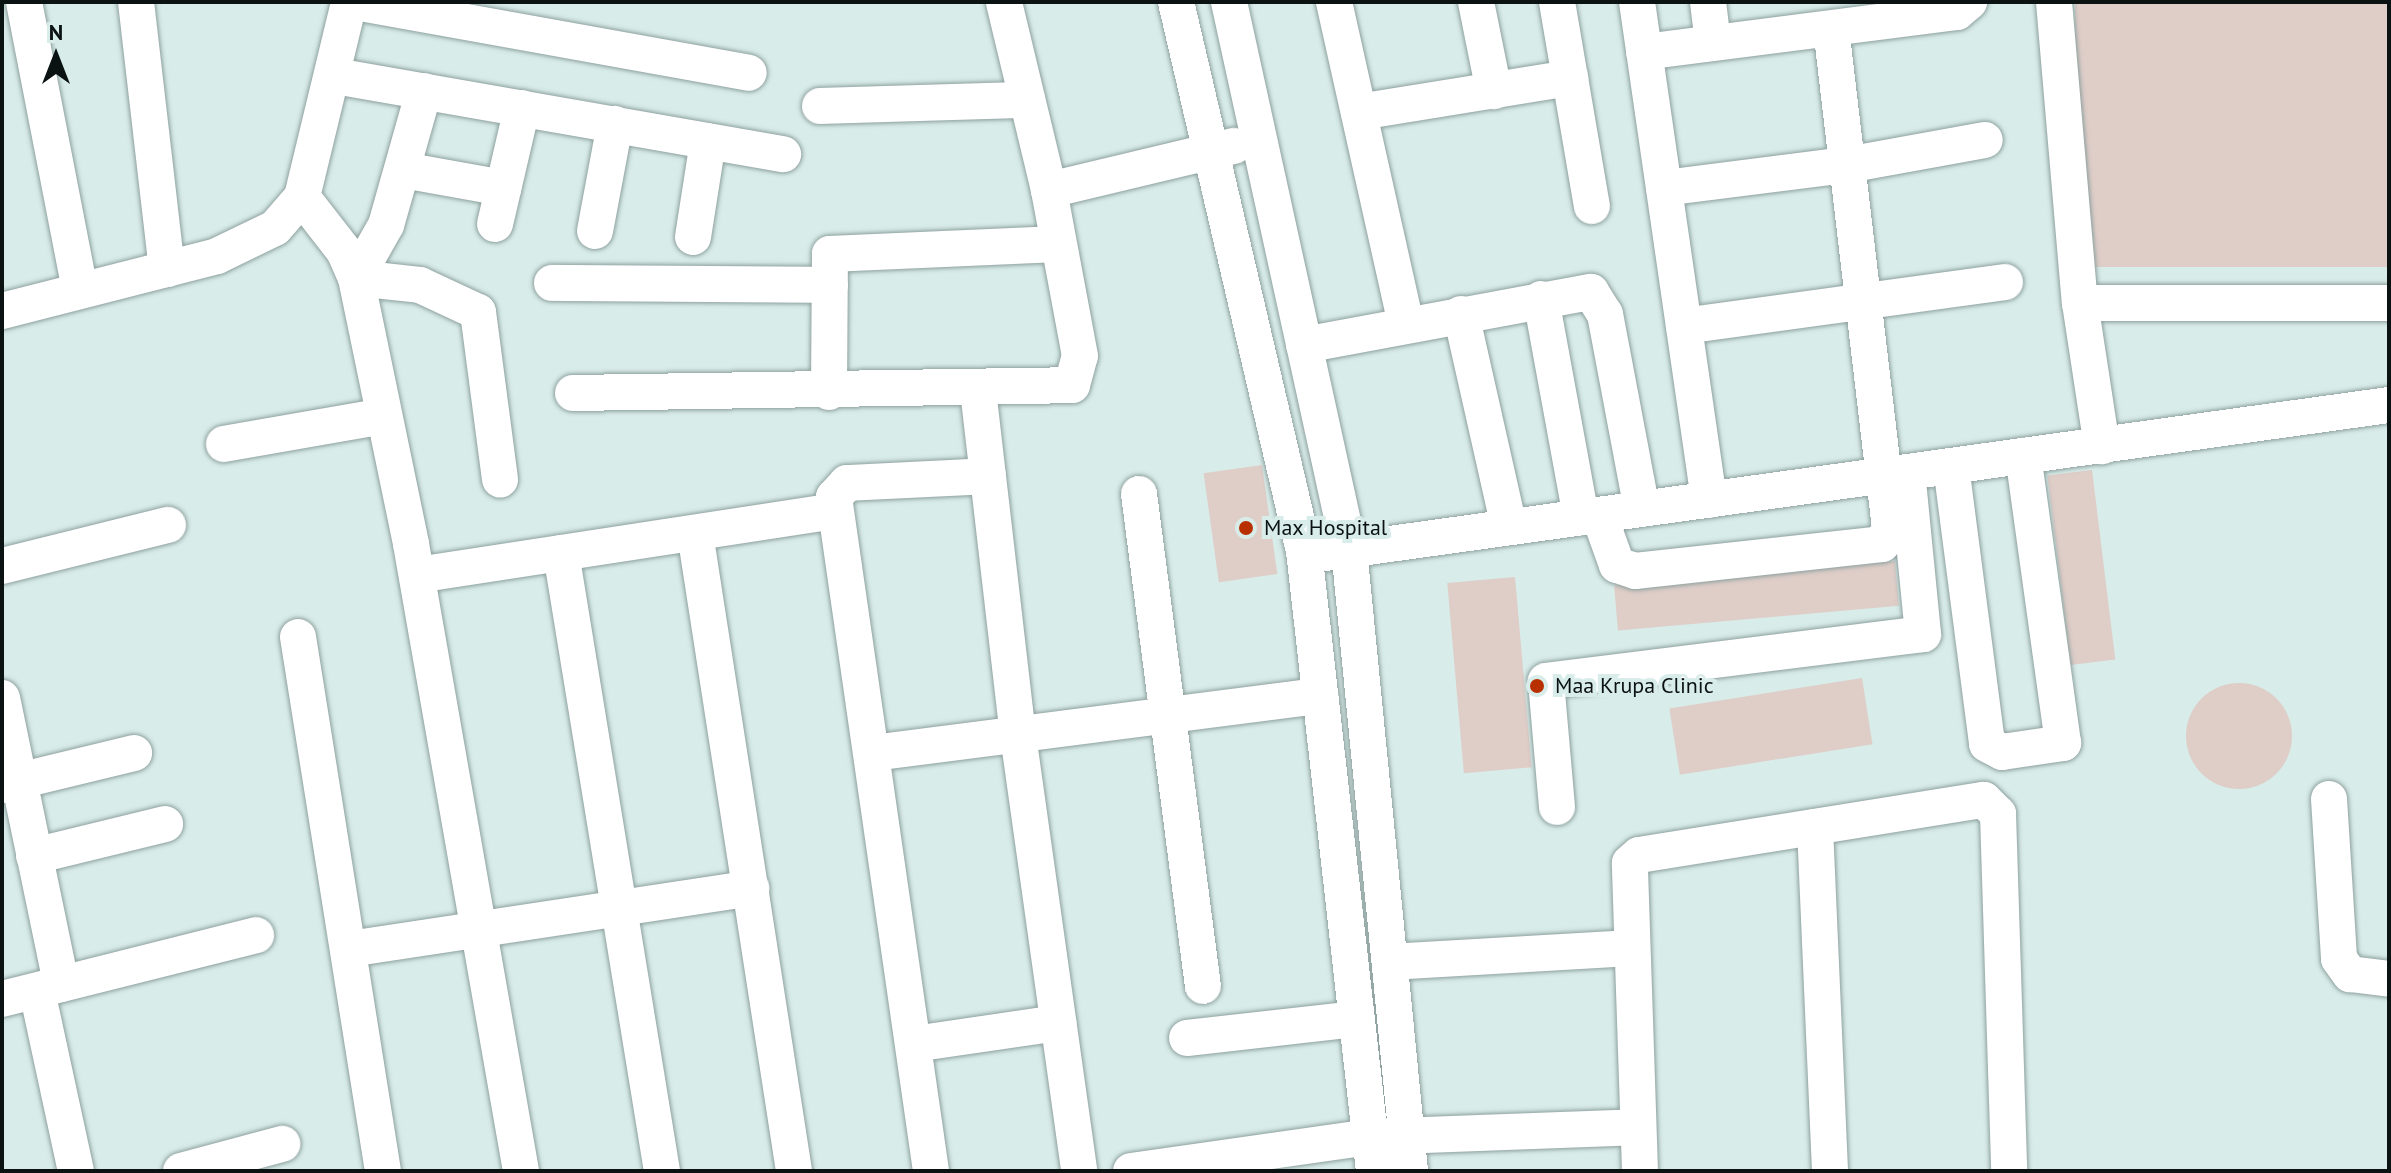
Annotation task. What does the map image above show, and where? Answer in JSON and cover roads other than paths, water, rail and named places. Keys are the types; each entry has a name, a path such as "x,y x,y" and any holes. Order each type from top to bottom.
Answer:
{"street":[{"path":"24,2 80,291"},
{"path":"136,2 167,269"},
{"path":"3,307 217,256 275,228 302,197 335,76 349,2"},
{"path":"355,2 514,16 749,73"},
{"path":"573,393 1059,389 1072,385 1079,373 1049,190 1004,2"},
{"path":"1176,2 1304,557 1372,1154"},
{"path":"1229,2 1349,549 1409,1154"},
{"path":"1334,2 1406,324"},
{"path":"1476,2 1494,91"},
{"path":"1557,2 1592,206"},
{"path":"1637,2 1709,500"},
{"path":"1708,2 1713,43"},
{"path":"1644,52 1713,43 1844,18 1957,12 1969,2"},
{"path":"2054,2 2080,303 2102,446"},
{"path":"1557,807 1546,681 1923,634 1863,302 1847,165 1844,18"},
{"path":"335,76 783,154"},
{"path":"1359,112 1570,78"},
{"path":"356,278 386,225 424,91"},
{"path":"820,106 1027,100"},
{"path":"495,224 522,108"},
{"path":"595,231 615,124"},
{"path":"1049,190 1259,139"},
{"path":"1664,188 1847,165 1985,140"},
{"path":"693,237 708,141"},
{"path":"403,170 503,188"},
{"path":"302,197 344,251 356,278 417,575 521,1171"},
{"path":"829,392 830,254 1058,244"},
{"path":"356,278 420,285 478,312 500,480"},
{"path":"1684,326 2005,282"},
{"path":"552,283 830,285"},
{"path":"1304,345 1576,292 1599,298 1642,509"},
{"path":"1541,299 1590,516 1617,565 1635,571 1882,544 1890,528 1896,474"},
{"path":"2080,303 2389,303"},
{"path":"1461,314 1509,527"},
{"path":"978,390 1018,735 1079,1171"},
{"path":"1304,557 2389,405"},
{"path":"224,444 384,416"},
{"path":"1951,466 1987,744 2002,752 2063,743 2023,456"},
{"path":"931,1171 834,497 847,483 988,476"},
{"path":"1139,494 1203,986"},
{"path":"417,575 835,511"},
{"path":"2,566 168,525"},
{"path":"695,533 794,1171"},
{"path":"561,553 662,1171"},
{"path":"298,637 383,1171"},
{"path":"872,753 1320,696"},
{"path":"2,698 10,783 34,856 49,987 76,1171"},
{"path":"10,783 134,753"},
{"path":"2329,799 2339,959 2350,974 2389,979"},
{"path":"1640,1171 1628,872 1639,855 1984,800 1998,814 2009,1171"},
{"path":"34,856 165,824"},
{"path":"1815,827 1830,1171"},
{"path":"349,949 751,888"},
{"path":"2,999 256,935"},
{"path":"1390,962 1631,948"},
{"path":"1187,1038 1357,1019"},
{"path":"914,1044 1058,1023"},
{"path":"1131,1171 1409,1154 1638,1127"},
{"path":"181,1171 282,1144"}],"place":[{"name":"Max Hospital","path":"1246,528"},
{"name":"Maa Krupa Clinic","path":"1537,686"}]}
